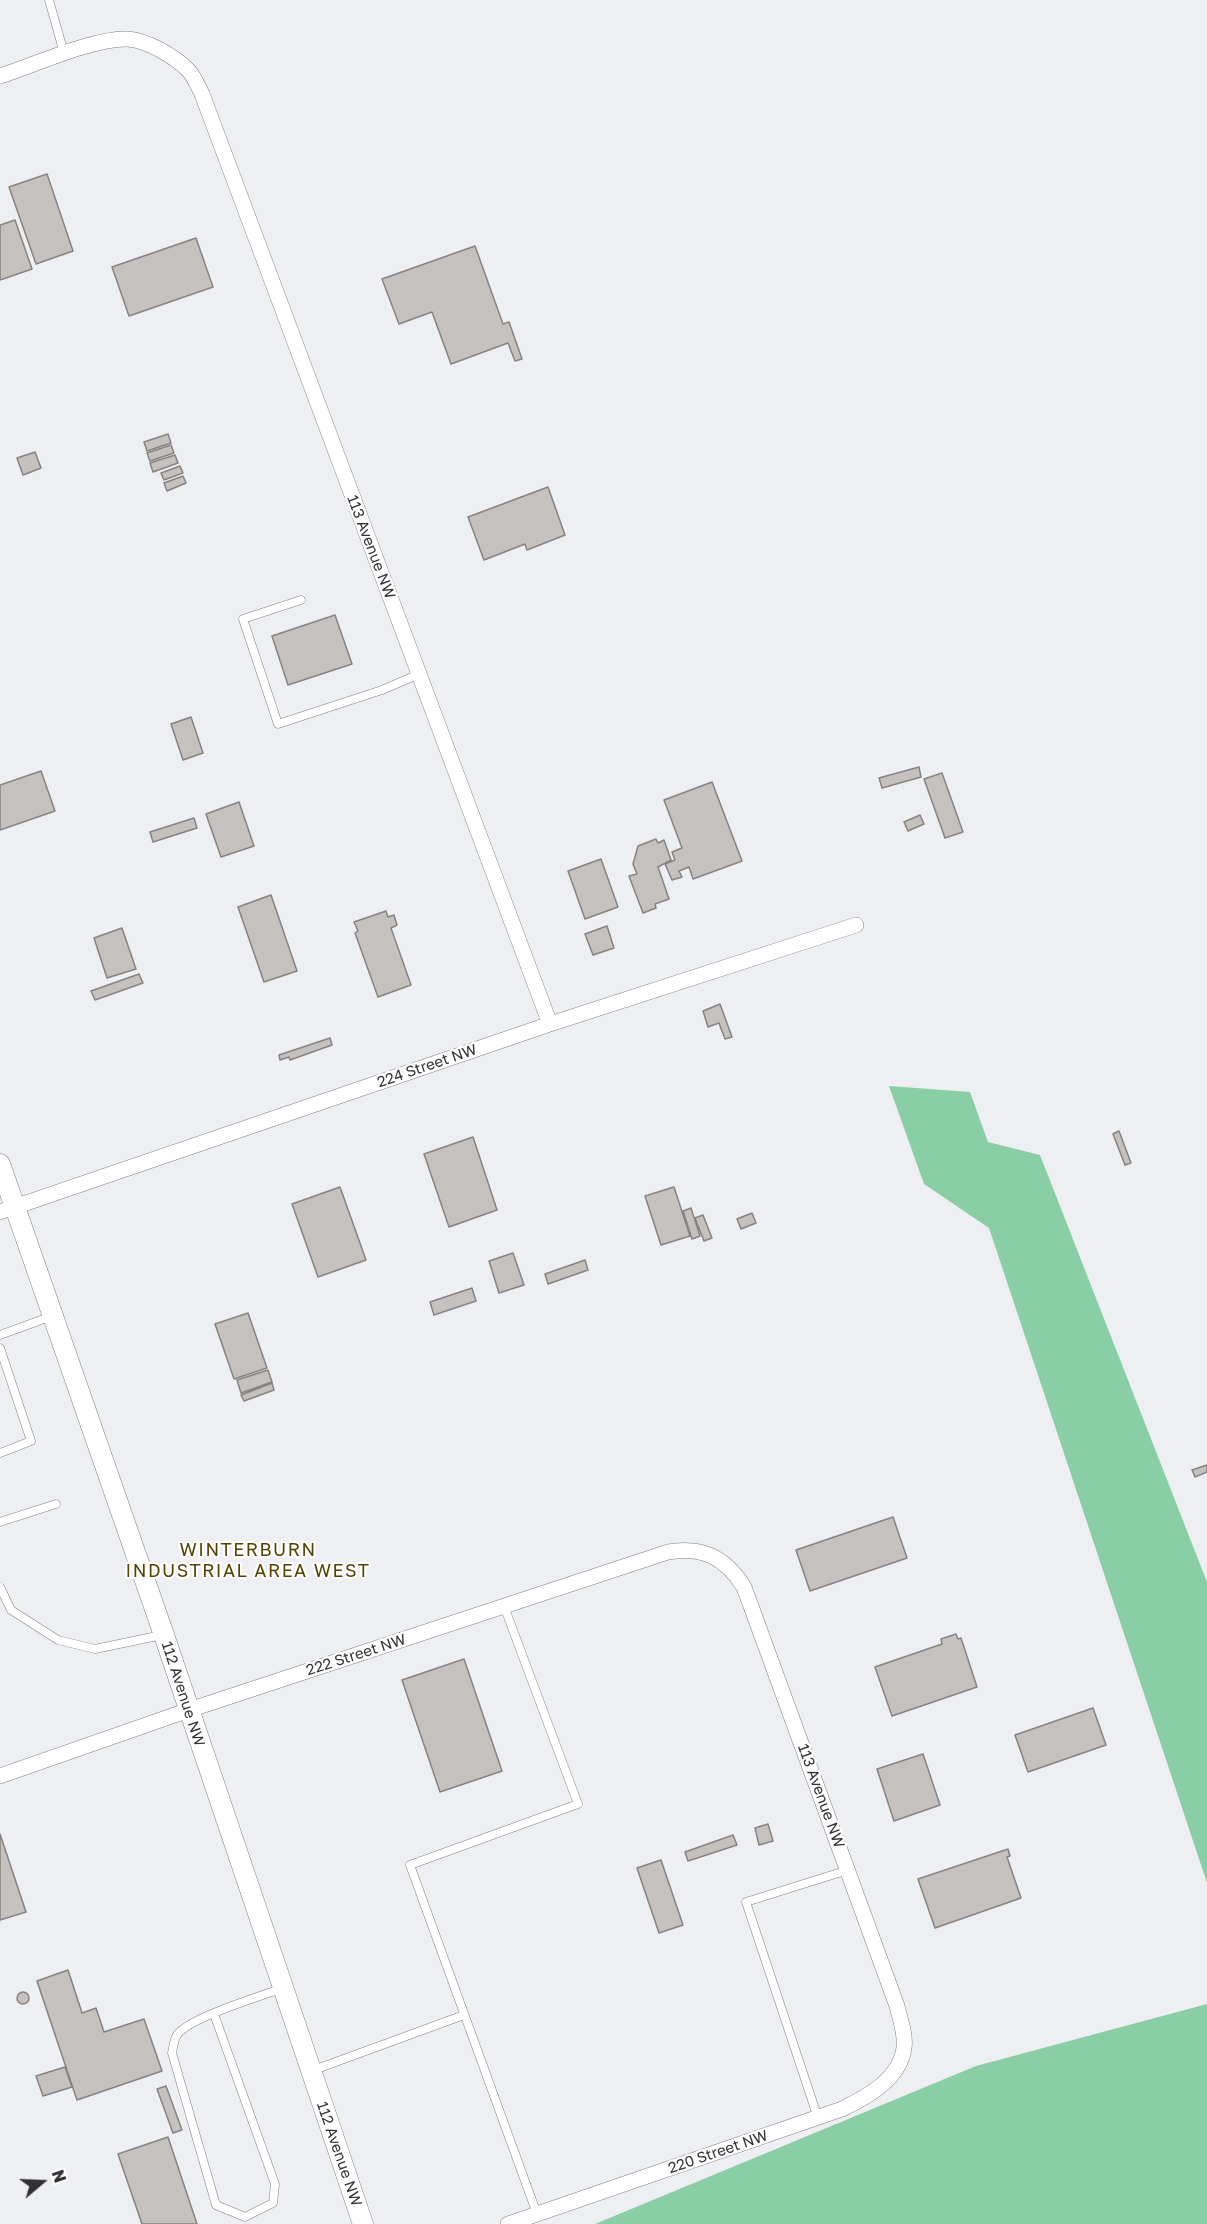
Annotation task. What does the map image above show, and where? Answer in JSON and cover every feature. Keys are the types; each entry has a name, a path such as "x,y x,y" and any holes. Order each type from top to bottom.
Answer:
{"street":[{"name":"113 Avenue NW","path":"64,54 106,40 130,39 148,44 189,70 202,94 550,1024"},
{"path":"0,76 64,54"},
{"name":"224 Street NW","path":"7,1210 550,1024 856,925"},
{"name":"112 Avenue NW","path":"0,1164 7,1210 52,1316 164,1635 363,2224"},
{"name":"222 Street NW","path":"0,1776 189,1710 668,1552 684,1549 714,1557"},
{"name":"113 Avenue NW","path":"714,1557 729,1567 744,1587 897,2006 904,2048"},
{"name":"220 Street NW","path":"508,2224 842,2109 868,2096 885,2082 898,2066 904,2048"}],"lane":[{"path":"49,0 64,54"},
{"path":"301,600 243,619 278,724 382,690 419,674"},
{"path":"0,1335 52,1316"},
{"path":"0,1348 31,1441 0,1453"},
{"path":"0,1522 56,1504"},
{"path":"0,1587 11,1610 58,1640 95,1649 164,1635"},
{"path":"504,1606 578,1804 410,1865 537,2214"},
{"path":"818,2118 747,1902 848,1870"},
{"path":"214,2013 275,2184 273,2203 245,2217 216,2205 172,2053 177,2035 187,2025 214,2013 283,1988"},
{"path":"311,2071 465,2015"}],"green space":[{"path":"889,1086 970,1092 988,1142 1040,1155 1207,1582 1207,1883 989,1228 924,1184"},
{"path":"1207,2004 1207,2224 595,2224 976,2066"}],"building":[{"path":"47,174 73,251 36,264 9,187"},
{"path":"15,220 32,269 0,280 0,225"},
{"path":"196,238 213,287 129,316 112,267"},
{"path":"475,246 503,324 509,322 522,359 515,361 508,343 451,364 432,312 399,324 382,279"},
{"path":"168,434 171,443 147,451 144,442"},
{"path":"171,445 174,453 150,461 147,453"},
{"path":"35,452 41,468 23,475 17,458"},
{"path":"175,455 178,463 153,472 150,463"},
{"path":"180,466 183,473 164,480 161,473"},
{"path":"183,476 186,483 167,491 164,483"},
{"path":"548,487 565,535 527,550 525,544 484,560 468,517"},
{"path":"335,615 352,664 288,685 272,636"},
{"path":"191,717 203,753 183,760 171,724"},
{"path":"919,767 921,777 882,788 879,778"},
{"path":"41,771 55,811 0,830 0,785"},
{"path":"942,773 963,832 945,838 924,779"},
{"path":"712,782 742,861 693,879 689,867 679,871 682,877 672,880 665,864 675,860 672,852 682,848 664,800"},
{"path":"239,802 254,846 221,857 206,814"},
{"path":"920,815 924,824 908,831 904,822"},
{"path":"194,818 197,828 153,842 150,832"},
{"path":"656,839 658,843 664,840 671,860 658,867 669,899 655,904 656,908 643,913 629,876 637,874 633,864 638,846"},
{"path":"601,859 618,907 585,919 568,871"},
{"path":"271,895 297,971 264,982 238,907"},
{"path":"386,911 388,917 394,915 397,925 391,928 411,985 378,997 355,933 358,931 354,922"},
{"path":"607,926 614,948 593,955 585,934"},
{"path":"122,928 136,969 107,978 94,938"},
{"path":"139,974 143,983 95,1000 91,991"},
{"path":"720,1004 732,1037 725,1039 719,1023 708,1027 703,1011"},
{"path":"330,1038 332,1045 290,1060 289,1057 280,1060 279,1055"},
{"path":"1119,1131 1131,1163 1125,1165 1113,1134"},
{"path":"473,1137 497,1210 449,1227 424,1154"},
{"path":"340,1187 366,1260 318,1277 292,1204"},
{"path":"674,1187 690,1236 661,1245 645,1196"},
{"path":"691,1208 700,1236 692,1239 683,1211"},
{"path":"752,1213 756,1223 741,1229 737,1219"},
{"path":"703,1215 712,1238 704,1241 695,1218"},
{"path":"513,1253 524,1285 499,1293 489,1261"},
{"path":"585,1260 588,1270 548,1284 545,1274"},
{"path":"472,1288 476,1301 434,1315 430,1302"},
{"path":"248,1313 267,1368 234,1379 215,1324"},
{"path":"268,1370 272,1382 241,1393 237,1380"},
{"path":"272,1383 274,1390 244,1401 241,1395"},
{"path":"1207,1465 1207,1472 1195,1477 1192,1470"},
{"path":"893,1517 907,1558 810,1591 796,1550"},
{"path":"956,1634 958,1639 961,1638 977,1687 892,1716 875,1667 942,1644 941,1639"},
{"path":"464,1659 502,1771 440,1792 402,1680"},
{"path":"1093,1708 1106,1745 1028,1772 1015,1735"},
{"path":"923,1754 940,1805 894,1821 877,1769"},
{"path":"768,1824 773,1841 759,1845 755,1828"},
{"path":"0,1834 26,1912 0,1920"},
{"path":"733,1835 737,1845 688,1861 685,1852"},
{"path":"1008,1849 1010,1856 1007,1857 1021,1898 935,1928 918,1879"},
{"path":"661,1860 683,1925 659,1933 637,1868"},
{"path":"68,1970 82,2013 96,2008 104,2032 144,2019 162,2071 77,2100 37,1981"},
{"path":"25,1992 29,1998 25,2004 21,2004 17,1996"},
{"path":"65,2067 72,2087 43,2096 36,2076"},
{"path":"166,2086 182,2130 173,2133 157,2089"},
{"path":"168,2137 197,2224 142,2224 118,2154"}],"district":[{"name":"WINTERBURN INDUSTRIAL AREA WEST","path":"248,1560"}]}
